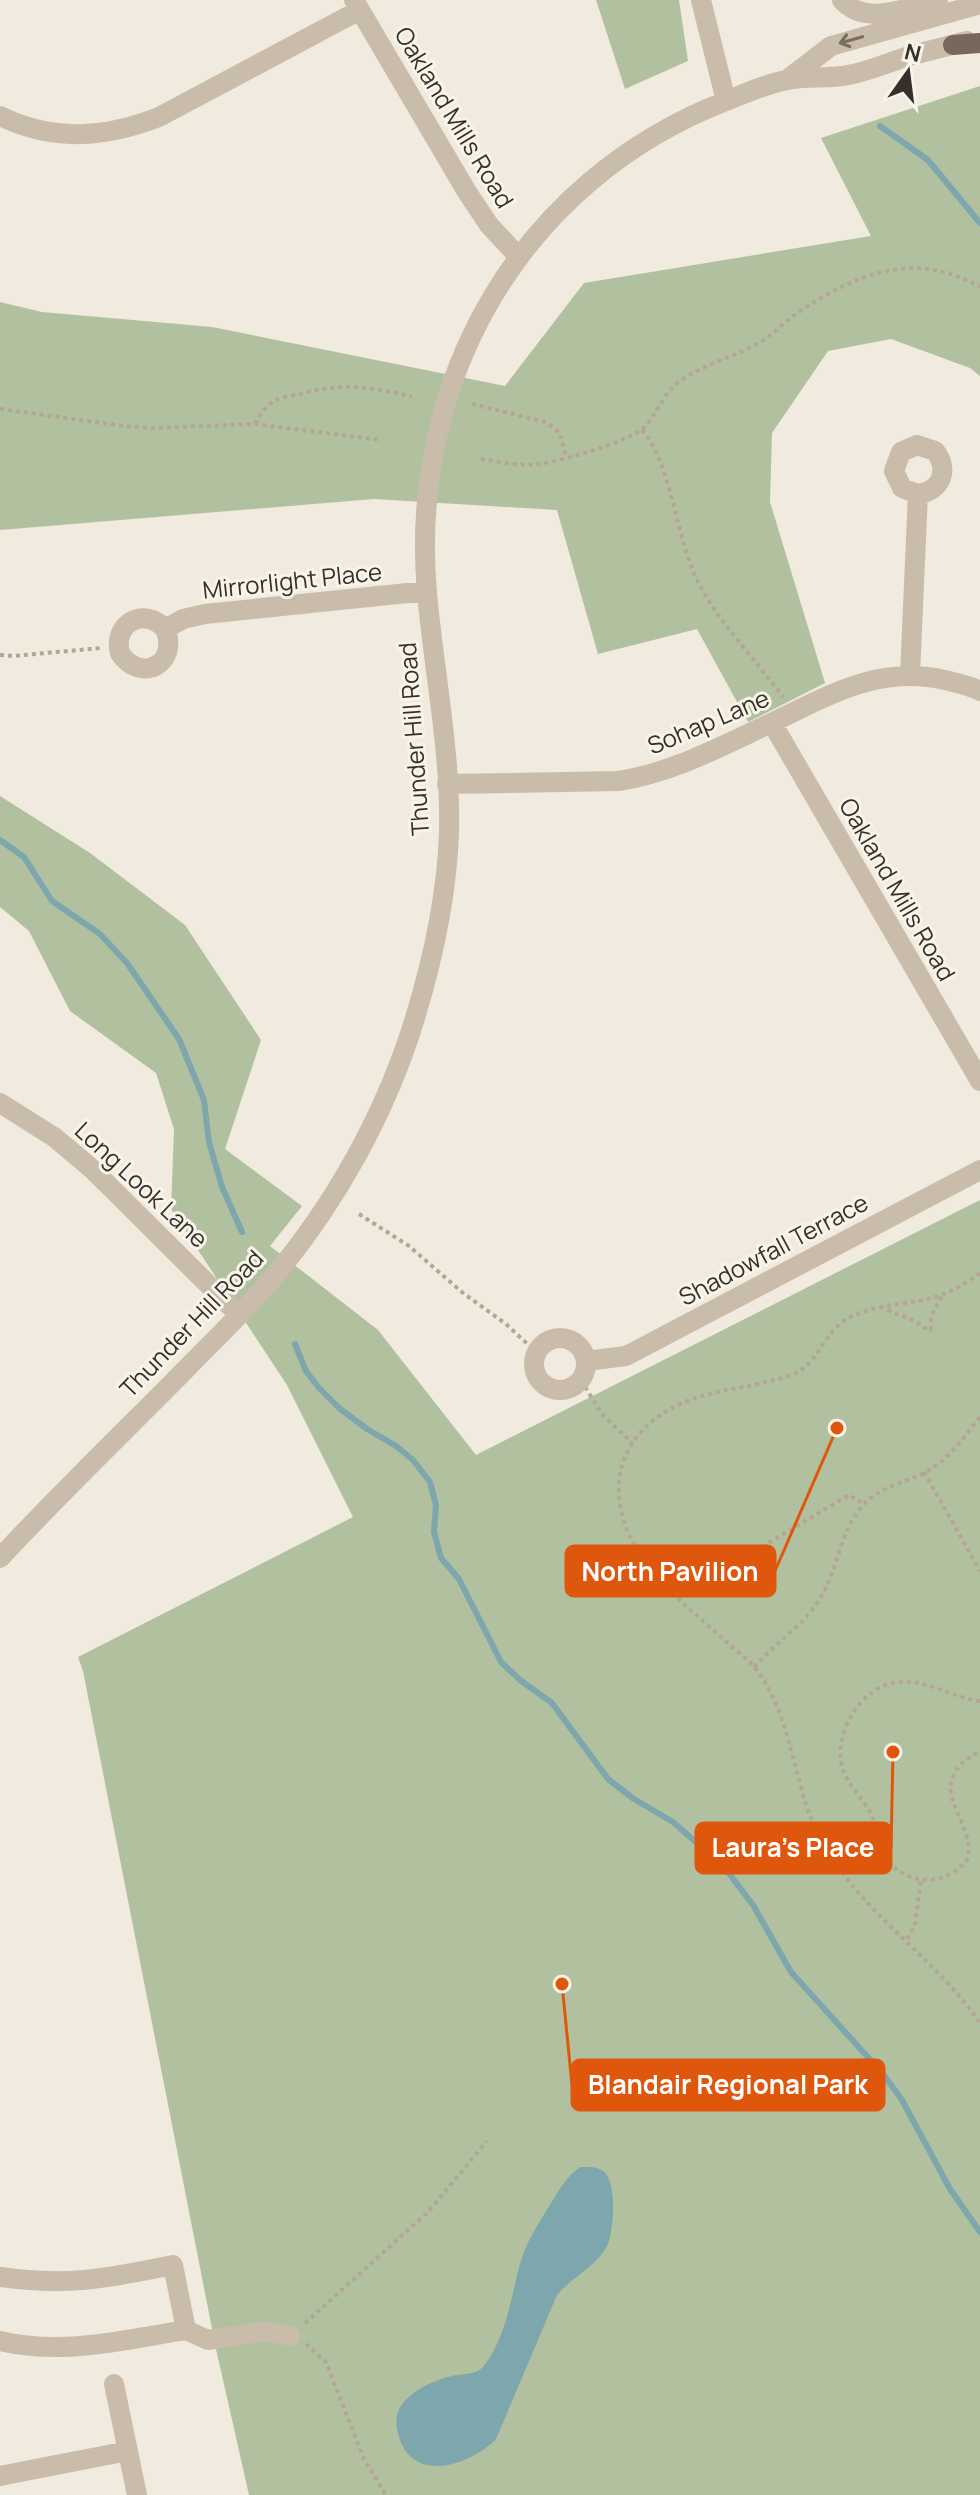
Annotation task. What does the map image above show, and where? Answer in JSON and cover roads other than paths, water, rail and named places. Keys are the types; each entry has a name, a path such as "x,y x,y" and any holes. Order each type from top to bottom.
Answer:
{"main road":[{"path":"953,45 980,40"}],"street":[{"path":"701,0 726,101"},
{"path":"842,0 865,14 878,15 938,0"},
{"name":"Thunder Hill Road","path":"788,79 831,46 980,4"},
{"path":"0,116 55,134 81,136 133,127 159,117 357,5"},
{"name":"Oakland Mills Road","path":"357,5 467,192 489,225 518,256"},
{"name":"Thunder Hill Road","path":"0,1558 271,1280 332,1198 381,1107 399,1063 415,1017 438,921 449,832 424,541 429,484 436,443 455,376 482,313 518,256 554,214 636,146 678,122 788,79 846,76 953,45"},
{"path":"910,675 918,494"},
{"name":"Mirrorlight Place","path":"165,629 183,619 205,614 427,591"},
{"path":"138,618 152,618 165,629 169,649 156,666 140,669 130,665 120,653 120,634 125,626 138,618"},
{"name":"Sohap Lane","path":"447,784 618,781 643,777 672,767 863,681 910,675 950,681 980,691"},
{"name":"Oakland Mills Road","path":"772,723 980,1081"},
{"name":"Long Look Lane","path":"0,1103 54,1137 91,1168 239,1315"},
{"name":"Shadowfall Terrace","path":"584,1371 583,1352 569,1339 550,1339 536,1352 534,1371 545,1386 564,1390 584,1371 626,1356 980,1170"},
{"path":"0,2277 65,2283 173,2265 186,2330"},
{"path":"0,2341 50,2348 87,2347 186,2330 208,2340 265,2331 290,2336"},
{"path":"114,2384 137,2495"},
{"path":"0,2476 128,2451"}],"water":[{"path":"580,2167 600,2169 611,2185 613,2220 606,2248 557,2295 496,2439 459,2462 431,2466 418,2462 408,2454 400,2440 396,2422 400,2408 410,2396 425,2386 448,2377 475,2372 485,2365 502,2331 529,2241 563,2184"}],"waterway":[{"path":"880,126 928,160 980,223"},
{"path":"0,840 24,857 52,901 100,934 127,963 179,1039 204,1100 209,1142 222,1187 242,1232"},
{"path":"295,1344 306,1371 319,1388 339,1408 413,1460 430,1482 436,1505 434,1532 441,1558 459,1579 501,1662 552,1703 608,1779 673,1822 724,1867 753,1905 791,1972 883,2074 902,2100 950,2189 980,2232"}],"place":[{"name":"North Pavilion","path":"837,1428"},
{"name":"Laura's Place","path":"893,1752"},
{"name":"Blandair Regional Park","path":"562,1984"}]}
